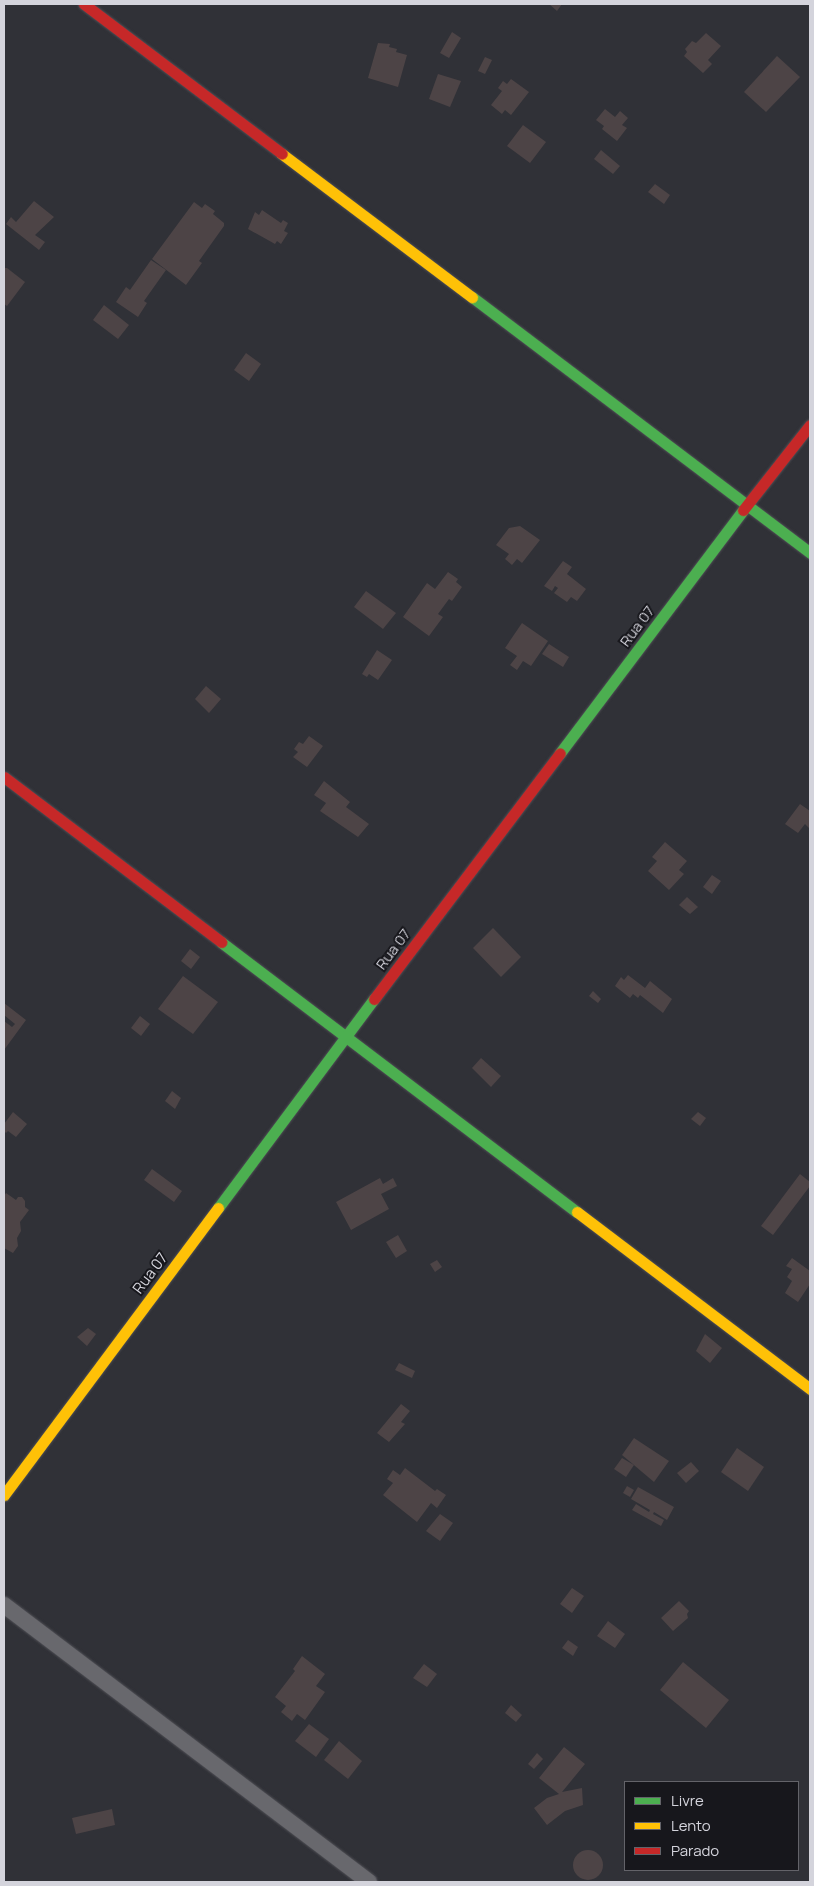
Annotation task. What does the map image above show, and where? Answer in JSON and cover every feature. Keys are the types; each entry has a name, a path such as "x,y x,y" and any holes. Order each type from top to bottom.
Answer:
{"street":[{"path":"84,4 810,553"},
{"name":"Rua 07","path":"4,1495 346,1036 747,505 810,425"},
{"path":"4,777 810,1390"},
{"path":"4,1605 369,1882"}],"building":[{"path":"549,4 562,4 557,11"},
{"path":"452,32 461,38 449,58 440,53"},
{"path":"706,33 721,46 708,60 712,64 703,73 684,56 687,52 685,49 692,41 696,43"},
{"path":"378,43 390,44 389,47 397,49 396,52 407,55 398,87 368,78"},
{"path":"777,56 800,77 766,112 744,92"},
{"path":"485,57 492,60 485,74 478,71"},
{"path":"438,74 461,81 450,107 429,99"},
{"path":"511,79 529,92 511,115 505,110 502,114 491,105 502,91 498,88 503,81 507,84"},
{"path":"605,109 615,117 620,111 628,118 622,125 627,128 617,141 602,129 604,126 596,120"},
{"path":"523,125 546,142 530,163 507,146"},
{"path":"601,150 620,166 613,174 594,159"},
{"path":"655,184 670,195 664,204 648,192"},
{"path":"34,201 54,217 35,235 45,242 39,250 6,224 11,217 16,222"},
{"path":"194,202 202,208 205,204 215,211 213,214 224,223 224,226 199,261 202,263 186,285 152,259"},
{"path":"262,210 281,223 283,220 288,223 284,231 288,233 281,244 277,241 275,244 248,229 255,212 259,215"},
{"path":"151,260 166,270 144,301 147,303 138,317 116,302 126,287 130,290"},
{"path":"4,268 7,268 25,282 7,306 4,304"},
{"path":"104,305 129,325 118,339 93,320"},
{"path":"246,353 261,364 249,381 234,370"},
{"path":"520,526 540,540 522,563 517,559 512,565 505,559 509,554 496,545 509,528"},
{"path":"563,561 572,567 567,574 586,589 577,601 571,597 567,602 554,593 558,588 555,586 552,591 544,586"},
{"path":"448,572 458,579 456,582 462,587 452,601 449,599 438,614 443,617 429,636 403,617 427,583 435,589"},
{"path":"366,591 396,613 383,629 354,607"},
{"path":"522,623 548,641 531,666 523,661 517,670 510,665 517,656 505,648"},
{"path":"549,644 569,657 563,667 542,654"},
{"path":"377,650 392,660 378,680 369,674 367,677 362,674"},
{"path":"206,686 221,699 209,713 195,699"},
{"path":"309,736 323,746 307,767 293,757 298,752 294,749 299,742 303,744"},
{"path":"324,781 350,802 346,807 369,824 358,837 320,811 326,803 314,795"},
{"path":"800,804 810,811 810,829 805,824 798,833 785,824"},
{"path":"665,842 687,861 679,870 684,874 669,890 648,871 657,861 652,857"},
{"path":"712,875 721,881 712,894 703,887"},
{"path":"687,897 698,907 690,914 679,905"},
{"path":"493,928 521,957 501,977 473,948"},
{"path":"190,949 200,957 191,969 181,961"},
{"path":"628,975 645,988 650,981 672,999 663,1013 640,995 638,998 633,994 630,998 615,986 621,977 624,980"},
{"path":"183,976 218,1002 193,1034 158,1009"},
{"path":"593,991 601,999 598,1003 589,996"},
{"path":"4,1003 26,1020 4,1050 4,1021 12,1027 15,1024 4,1015"},
{"path":"140,1016 150,1024 141,1036 131,1028"},
{"path":"481,1058 501,1076 491,1087 472,1068"},
{"path":"172,1091 181,1098 175,1109 165,1101"},
{"path":"13,1112 27,1124 16,1137 8,1131 6,1133 4,1131 4,1124"},
{"path":"698,1112 706,1118 700,1126 691,1119"},
{"path":"152,1169 182,1191 174,1202 144,1180"},
{"path":"800,1174 810,1182 810,1186 773,1235 761,1226"},
{"path":"380,1178 383,1184 393,1178 397,1186 381,1194 389,1209 351,1230 336,1202"},
{"path":"6,1193 16,1200 18,1197 22,1197 25,1201 25,1207 29,1210 20,1222 21,1231 17,1238 18,1246 13,1253 4,1248 4,1196"},
{"path":"398,1235 407,1251 396,1258 386,1242"},
{"path":"792,1258 810,1271 810,1284 798,1302 785,1293 792,1281 787,1277 792,1269 786,1266"},
{"path":"437,1260 442,1267 435,1272 430,1264"},
{"path":"88,1328 96,1334 87,1346 77,1337"},
{"path":"705,1334 722,1348 710,1363 696,1351"},
{"path":"399,1363 415,1371 412,1378 395,1370"},
{"path":"401,1404 410,1411 401,1422 405,1424 389,1442 377,1433"},
{"path":"634,1438 669,1461 654,1482 622,1455"},
{"path":"737,1448 764,1467 748,1491 721,1472"},
{"path":"622,1458 634,1465 626,1477 614,1469"},
{"path":"691,1462 699,1471 686,1483 677,1473"},
{"path":"405,1468 435,1491 437,1489 446,1495 437,1508 431,1503 417,1522 383,1495 393,1483 387,1479 393,1470 400,1475"},
{"path":"627,1486 634,1490 630,1497 623,1493"},
{"path":"638,1487 674,1507 667,1520 654,1512 653,1514 664,1520 661,1526 632,1510 636,1504 649,1512 650,1510 631,1499"},
{"path":"440,1514 453,1523 440,1541 426,1531"},
{"path":"572,1588 584,1596 572,1613 560,1604"},
{"path":"679,1601 689,1611 687,1614 688,1618 673,1631 661,1618"},
{"path":"608,1621 625,1634 615,1648 597,1636"},
{"path":"568,1640 578,1647 573,1656 562,1648"},
{"path":"302,1656 325,1674 316,1686 325,1692 305,1720 297,1714 292,1721 281,1712 286,1706 275,1697 295,1671 293,1669"},
{"path":"683,1662 729,1700 706,1728 660,1690"},
{"path":"424,1664 437,1674 427,1687 413,1678"},
{"path":"511,1705 522,1715 516,1722 505,1713"},
{"path":"309,1724 329,1739 316,1757 295,1741"},
{"path":"339,1741 362,1761 348,1779 324,1760"},
{"path":"564,1747 585,1764 562,1792 582,1788 583,1805 565,1811 547,1825 534,1808 547,1798 559,1794 539,1778"},
{"path":"537,1753 543,1759 534,1769 528,1764"},
{"path":"112,1809 115,1825 76,1834 72,1818"},
{"path":"588,1850 599,1854 603,1865 599,1876 588,1880 577,1876 573,1865 577,1854"}],"traffic: fast":[{"path":"472,297 810,553"},
{"path":"560,753 743,510"},
{"path":"221,942 577,1212"},
{"path":"218,1208 374,999"}],"traffic: slow":[{"path":"282,154 472,297"},
{"path":"4,1495 218,1208"},
{"path":"577,1212 810,1389"}],"traffic: jam":[{"path":"84,4 282,154"},
{"path":"743,510 810,425"},
{"path":"374,999 560,753"},
{"path":"4,777 221,942"}]}
